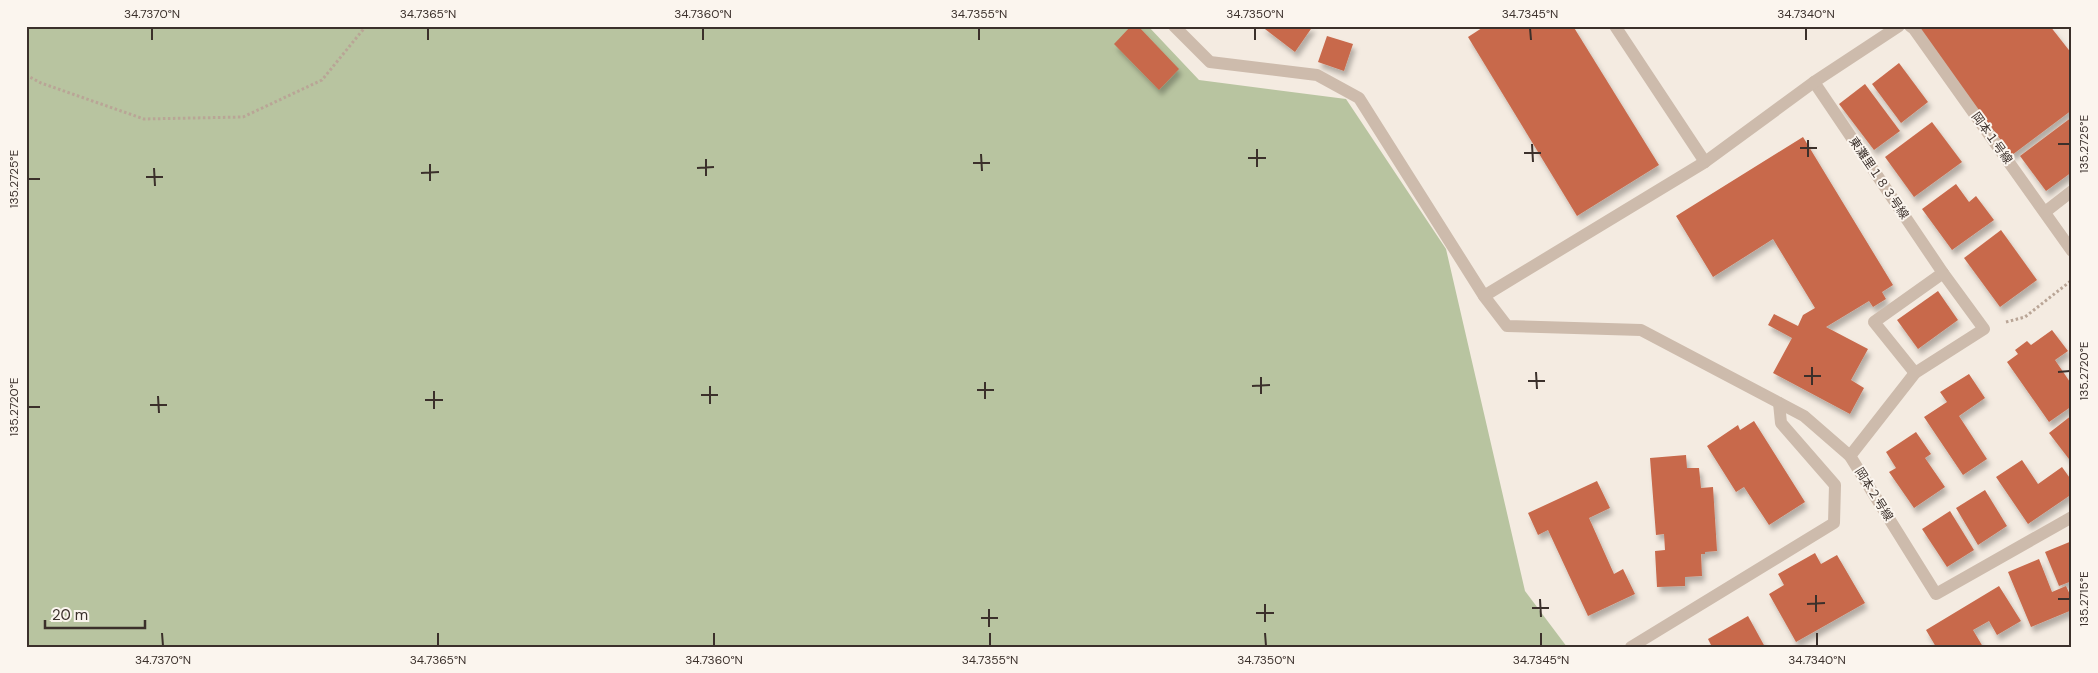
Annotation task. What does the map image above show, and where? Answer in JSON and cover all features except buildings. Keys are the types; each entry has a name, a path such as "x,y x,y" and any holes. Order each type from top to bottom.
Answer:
{"street":[{"path":"1174,26 1210,62 1317,75 1359,98 1484,296 1507,326 1640,330 1804,416 1850,456"},
{"path":"1615,26 1705,162"},
{"path":"1484,296 1705,162 1814,82 1899,26"},
{"name":"岡本１号線","path":"1910,26 2072,250"},
{"name":"東灘里１８３号線","path":"1814,82 1943,273 1984,329"},
{"path":"2045,212 2072,191"},
{"path":"1915,373 1874,322 1943,273"},
{"name":"岡本２号線","path":"1984,329 1915,373 1850,456 1936,594 2072,517"},
{"path":"1631,647 1834,522 1835,485 1780,423 1779,403"}],"path":[{"path":"26,75 41,83 144,119 243,117 322,80 366,26"},
{"path":"1984,329 2025,317 2072,280"}],"green space":[{"path":"26,26 1148,26 1199,80 1346,99 1446,249 1525,591 1567,647 26,647"}]}
